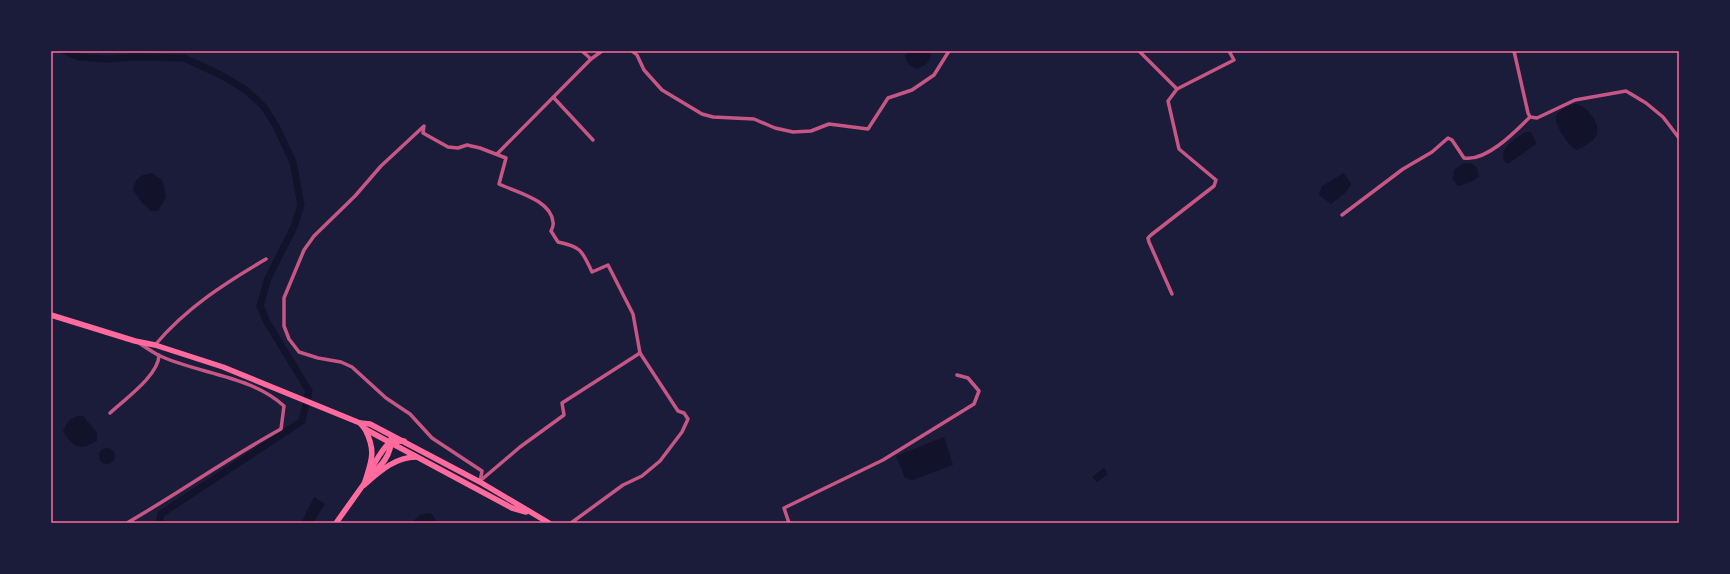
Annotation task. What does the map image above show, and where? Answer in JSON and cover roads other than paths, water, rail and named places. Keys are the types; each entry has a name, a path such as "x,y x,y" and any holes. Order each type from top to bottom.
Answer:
{"main road":[{"path":"51,315 135,341 155,345 223,367 346,418 360,423 370,424 480,482 549,523"},
{"path":"360,423 365,429 371,442 372,451 364,485"},
{"path":"365,429 512,508 530,513"},
{"path":"389,433 391,443"},
{"path":"336,523 364,485 372,468 387,445 404,441"},
{"path":"364,485 395,461 416,456"}],"street":[{"path":"582,51 590,59"},
{"path":"497,154 554,98 590,59 602,51"},
{"path":"632,51 637,55 644,70 662,90 702,114 714,117 754,118 775,128 794,132 811,131 829,124 868,129 888,98 912,90 934,75 949,51"},
{"path":"1139,51 1178,89"},
{"path":"1172,294 1148,238 1214,186 1216,180 1179,149 1168,101 1178,89 1234,60 1229,51"},
{"path":"1514,51 1530,117"},
{"path":"1530,117 1537,118 1575,100 1626,92 1646,103 1662,117 1679,138"},
{"path":"554,98 593,140"},
{"path":"1342,215 1402,169 1432,152 1448,138 1450,138 1464,158 1472,160 1485,154 1511,136 1530,117"},
{"path":"480,482 482,471 432,438 410,414 386,398 352,367 341,362 318,358 299,352 288,340 284,326 284,298 304,250 314,236 355,196 381,166 424,126 423,133 448,147 458,148 467,146 506,158 499,184 538,200 548,211 554,223 551,232 558,242 582,251 592,272 608,265 633,314 640,353 678,411 684,413 688,419 682,432 660,462 642,476 623,485 571,523"},
{"path":"155,345 170,327 199,302 230,280 266,259"},
{"path":"127,523 183,490 251,445 281,429 284,416 284,406 274,397 238,382 159,355 135,341"},
{"path":"480,482 520,447 564,415 562,403 640,353"},
{"path":"110,413 151,374 159,361 159,355"},
{"path":"789,523 784,508 883,460 974,404 979,391 968,378 957,375"}],"waterway":[{"path":"65,51 79,57 107,59 135,57 184,58 221,75 246,90 264,107 276,126 293,162 301,205 294,227 268,278 260,306 267,322 309,391 302,421 161,514 159,523"}]}
